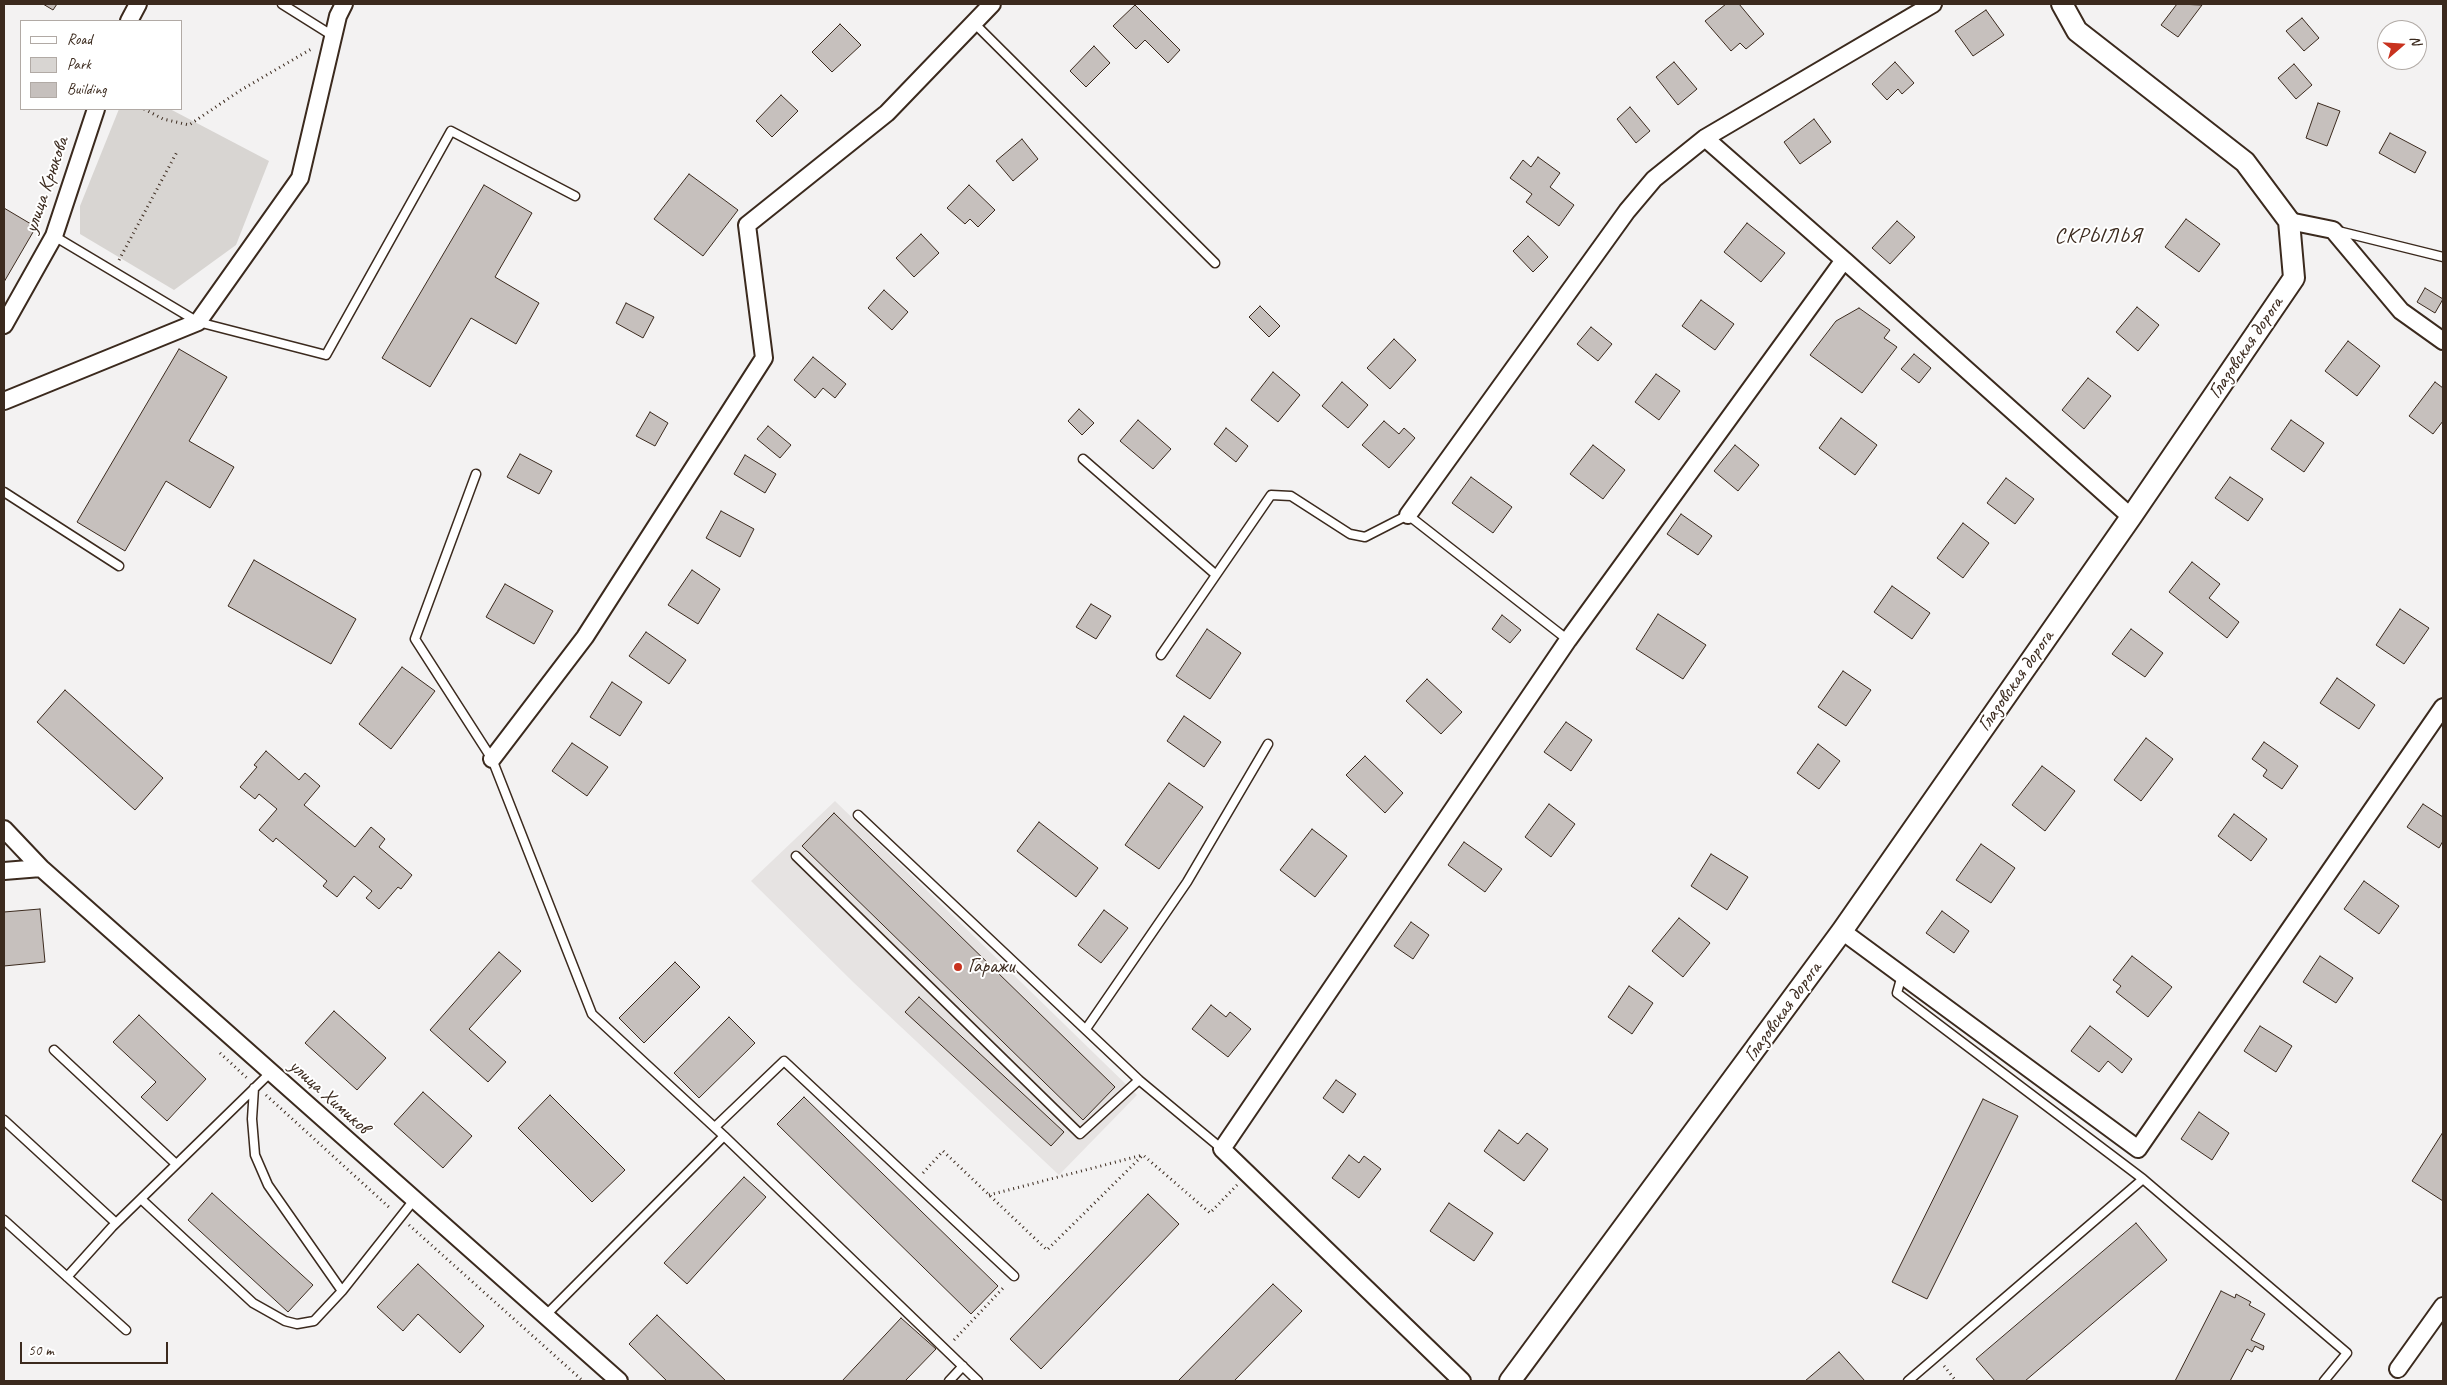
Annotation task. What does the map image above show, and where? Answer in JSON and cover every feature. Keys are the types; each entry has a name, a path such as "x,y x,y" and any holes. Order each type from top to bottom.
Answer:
{"street":[{"path":"130,20 138,4"},
{"path":"4,402 198,322 300,178 338,16 344,4"},
{"path":"492,759 585,637 764,358 747,225 888,113 992,4"},
{"path":"1408,515 1628,211 1654,179 1705,138 1933,4"},
{"path":"2062,4 2077,31 2245,162 2289,221 2333,230 2402,311 2443,341"},
{"name":"улица Крюкова","path":"4,325 54,236 96,110"},
{"path":"1705,138 2131,517"},
{"name":"Глазовская дорога","path":"1510,1381 1842,931 2131,517 2294,278 2289,221"},
{"path":"1462,1381 1222,1149 1568,640 1844,260"},
{"path":"1842,931 2138,1149 2443,707"},
{"name":"улица Химиков","path":"4,829 42,868 544,1317 619,1381"},
{"path":"4,872 42,868"},
{"path":"2398,1369 2443,1306"}],"lane":[{"path":"282,4 333,36"},
{"path":"974,23 1215,263"},
{"path":"54,236 198,322 326,355 451,130 576,196"},
{"path":"2333,230 2443,257"},
{"path":"1083,459 1216,574"},
{"path":"476,474 415,639 492,759 592,1014 715,1127 978,1381"},
{"path":"4,492 119,566"},
{"path":"1161,655 1271,495 1291,496 1350,534 1365,537 1408,515 1568,640"},
{"path":"1086,1030 1187,882 1268,744"},
{"path":"858,815 1139,1080 1222,1149"},
{"path":"796,856 1080,1134 1139,1080"},
{"path":"1902,975 1898,993 2143,1179 2347,1352 2324,1381"},
{"path":"54,1050 176,1164"},
{"path":"715,1127 784,1062 1014,1276"},
{"path":"67,1277 116,1223 271,1072"},
{"path":"255,1087 252,1119 255,1155 264,1178 342,1291"},
{"path":"4,1120 116,1223"},
{"path":"544,1317 724,1136"},
{"path":"1908,1381 1914,1378 2143,1179"},
{"path":"141,1198 253,1303 285,1321 296,1324 314,1321 342,1291 414,1200"},
{"path":"4,1220 126,1330"},
{"path":"949,1381 962,1366"}],"path":[{"path":"146,110 163,119 189,125 241,90 333,36"},
{"path":"113,272 178,150"},
{"path":"212,1047 583,1381"},
{"path":"914,1183 943,1151 1047,1250 1143,1155"},
{"path":"989,1195 1143,1155"},
{"path":"1143,1155 1210,1213 1247,1174"},
{"path":"945,1350 1014,1276"}],"shaded area":[{"path":"835,801 1137,1095 1059,1175 853,982 751,881"}],"green space":[{"path":"119,110 172,110 269,161 236,245 174,290 80,234 80,206"}],"building":[{"path":"43,4 57,4 53,10"},
{"path":"1726,4 1739,4 1764,34 1746,49 1740,43 1731,51 1705,21"},
{"path":"2177,4 2202,5 2178,37 2161,25"},
{"path":"1135,5 1180,50 1168,63 1145,40 1136,49 1113,26"},
{"path":"1986,10 2004,35 1973,56 1955,31"},
{"path":"2302,18 2319,38 2304,51 2286,31"},
{"path":"840,24 861,45 832,72 812,52"},
{"path":"1094,46 1110,63 1086,87 1070,71"},
{"path":"1674,62 1697,89 1678,105 1656,77"},
{"path":"1895,62 1914,83 1902,94 1898,89 1887,100 1872,84"},
{"path":"2294,64 2312,85 2296,99 2278,78"},
{"path":"781,95 798,111 772,137 756,121"},
{"path":"2318,103 2340,111 2327,146 2306,138"},
{"path":"1630,107 1650,131 1636,143 1617,119"},
{"path":"1814,119 1831,142 1800,164 1784,142"},
{"path":"2390,133 2426,152 2415,173 2379,153"},
{"path":"1022,139 1038,159 1013,181 996,161"},
{"path":"1538,157 1560,173 1550,187 1574,205 1559,226 1526,202 1532,194 1510,178 1523,160 1531,167"},
{"path":"689,174 738,210 703,256 654,219"},
{"path":"484,185 532,213 495,277 539,303 516,344 471,318 430,387 382,358"},
{"path":"969,185 995,210 978,227 970,219 965,224 947,208"},
{"path":"4,208 36,227 4,282"},
{"path":"2186,219 2220,244 2199,272 2165,247"},
{"path":"1897,221 1915,237 1890,264 1872,248"},
{"path":"1747,223 1785,253 1761,282 1724,252"},
{"path":"921,234 939,253 914,277 896,258"},
{"path":"1528,236 1548,257 1533,272 1513,251"},
{"path":"2425,288 2443,299 2435,313 2417,302"},
{"path":"884,290 908,312 892,330 868,308"},
{"path":"1701,300 1734,324 1715,350 1682,326"},
{"path":"626,303 654,317 643,338 616,323"},
{"path":"1260,306 1280,326 1269,337 1249,317"},
{"path":"2137,307 2159,325 2138,351 2116,332"},
{"path":"1859,308 1890,330 1884,338 1897,347 1862,393 1810,355 1836,321"},
{"path":"1591,327 1612,344 1598,361 1577,344"},
{"path":"1394,339 1416,360 1390,389 1367,368"},
{"path":"2348,341 2380,366 2357,396 2325,371"},
{"path":"179,349 227,377 189,441 234,467 210,508 166,481 125,551 77,522"},
{"path":"1914,354 1931,368 1919,383 1901,369"},
{"path":"813,357 846,384 835,398 823,388 815,398 794,380"},
{"path":"1273,372 1300,395 1278,422 1251,400"},
{"path":"1656,374 1680,391 1659,420 1635,402"},
{"path":"2088,378 2111,396 2084,429 2062,410"},
{"path":"1342,382 1368,405 1348,428 1322,406"},
{"path":"2435,382 2443,388 2443,421 2433,434 2409,416"},
{"path":"1079,409 1094,423 1082,435 1068,421"},
{"path":"650,412 668,423 655,446 636,436"},
{"path":"1841,418 1877,445 1855,475 1819,448"},
{"path":"1138,420 1171,449 1153,469 1120,441"},
{"path":"2291,420 2324,443 2304,472 2271,449"},
{"path":"1384,421 1399,434 1404,428 1415,438 1389,468 1362,445"},
{"path":"768,426 791,445 780,458 757,439"},
{"path":"1226,428 1248,446 1236,462 1214,444"},
{"path":"1593,445 1625,470 1603,499 1570,474"},
{"path":"1735,445 1759,465 1738,491 1714,471"},
{"path":"520,454 552,471 539,494 507,477"},
{"path":"745,455 776,474 765,493 734,474"},
{"path":"1471,477 1512,507 1493,533 1452,503"},
{"path":"2230,477 2263,499 2248,521 2215,498"},
{"path":"2006,478 2034,499 2015,524 1987,503"},
{"path":"721,511 754,529 740,557 706,538"},
{"path":"1681,514 1712,536 1698,555 1667,534"},
{"path":"1963,523 1989,543 1963,578 1937,558"},
{"path":"254,560 356,619 331,664 228,606"},
{"path":"2192,562 2220,584 2209,598 2239,622 2227,638 2169,592"},
{"path":"692,570 720,589 698,624 668,605"},
{"path":"505,584 553,611 534,644 486,617"},
{"path":"1892,586 1930,613 1912,639 1874,612"},
{"path":"1091,604 1111,616 1096,639 1076,627"},
{"path":"2400,609 2429,628 2404,664 2376,645"},
{"path":"1658,614 1706,645 1683,679 1636,649"},
{"path":"1502,615 1521,630 1510,643 1492,629"},
{"path":"1207,629 1241,653 1210,699 1176,676"},
{"path":"2131,629 2163,653 2145,677 2112,654"},
{"path":"646,632 686,660 669,684 629,656"},
{"path":"402,667 435,691 391,749 359,724"},
{"path":"1843,671 1871,690 1846,726 1818,707"},
{"path":"2337,678 2375,705 2359,729 2320,703"},
{"path":"1427,679 1462,712 1441,734 1406,701"},
{"path":"612,682 642,702 620,736 590,717"},
{"path":"65,690 163,778 135,810 37,722"},
{"path":"1184,716 1221,742 1204,767 1167,741"},
{"path":"1566,722 1592,740 1571,771 1544,752"},
{"path":"2146,738 2173,759 2141,801 2114,780"},
{"path":"2264,742 2298,766 2282,789 2263,776 2267,770 2252,759"},
{"path":"572,743 608,767 587,796 552,771"},
{"path":"1818,744 1840,761 1819,789 1797,773"},
{"path":"266,751 299,780 305,773 320,786 304,805 355,847 371,827 385,839 379,847 412,875 401,889 398,887 379,909 366,898 372,891 354,876 337,897 323,886 327,881 276,838 273,842 259,830 277,809 259,794 255,799 240,787 257,767 254,765"},
{"path":"1365,756 1403,793 1385,813 1346,775"},
{"path":"2042,766 2075,791 2045,831 2012,805"},
{"path":"1169,783 1203,807 1159,869 1125,845"},
{"path":"1549,804 1575,824 1551,857 1525,837"},
{"path":"2423,804 2443,817 2443,841 2439,848 2407,827"},
{"name":"Гаражи","path":"834,813 1115,1087 1083,1120 802,846"},
{"path":"2234,814 2267,839 2251,861 2218,836"},
{"path":"1039,822 1098,868 1076,897 1017,851"},
{"path":"1312,829 1347,856 1315,897 1280,870"},
{"path":"1464,842 1502,869 1485,892 1448,865"},
{"path":"1981,844 2015,868 1991,903 1956,880"},
{"path":"1711,854 1748,877 1727,910 1691,886"},
{"path":"2364,881 2399,906 2379,934 2344,909"},
{"path":"40,909 45,962 4,966 4,912"},
{"path":"1104,910 1128,928 1101,963 1078,945"},
{"path":"1942,911 1969,931 1954,953 1926,933"},
{"path":"1679,918 1710,943 1683,977 1652,951"},
{"path":"1411,922 1429,935 1413,959 1394,946"},
{"path":"499,952 521,971 469,1029 506,1062 488,1082 430,1030"},
{"path":"2132,956 2172,987 2148,1017 2116,992 2121,986 2113,980"},
{"path":"2320,956 2353,978 2336,1003 2303,982"},
{"path":"675,962 700,987 644,1043 619,1018"},
{"path":"1629,986 1653,1003 1632,1034 1608,1017"},
{"path":"919,997 1064,1132 1051,1146 905,1012"},
{"path":"1211,1005 1226,1017 1230,1012 1251,1029 1228,1057 1192,1029"},
{"path":"334,1011 386,1058 357,1090 305,1043"},
{"path":"139,1015 206,1079 167,1121 141,1097 156,1082 113,1042"},
{"path":"729,1017 755,1043 699,1098 674,1073"},
{"path":"2090,1026 2132,1059 2122,1073 2108,1061 2099,1072 2071,1051"},
{"path":"2260,1026 2292,1046 2276,1072 2244,1051"},
{"path":"1336,1080 1356,1094 1343,1113 1323,1098"},
{"path":"423,1092 472,1136 443,1168 394,1124"},
{"path":"550,1095 625,1170 592,1202 518,1128"},
{"path":"804,1097 998,1286 971,1314 777,1124"},
{"path":"1983,1099 2018,1116 1927,1299 1892,1282"},
{"path":"2199,1112 2229,1133 2212,1160 2181,1139"},
{"path":"1499,1130 1518,1144 1527,1133 1548,1149 1524,1181 1484,1151"},
{"path":"2443,1132 2443,1201 2412,1181"},
{"path":"1349,1155 1359,1163 1364,1156 1381,1169 1359,1198 1332,1178"},
{"path":"744,1177 766,1197 687,1284 664,1263"},
{"path":"212,1193 313,1285 288,1312 188,1220"},
{"path":"1148,1194 1179,1224 1041,1369 1010,1339"},
{"path":"1449,1203 1493,1233 1474,1261 1430,1231"},
{"path":"2136,1223 2167,1260 2025,1381 1995,1381 1976,1359"},
{"path":"418,1264 484,1326 460,1353 418,1314 403,1331 377,1307"},
{"path":"1273,1284 1302,1311 1234,1381 1178,1381"},
{"path":"2221,1291 2235,1298 2236,1294 2251,1302 2249,1305 2265,1314 2251,1340 2264,1346 2263,1350 2255,1346 2252,1352 2247,1349 2230,1381 2175,1381"},
{"path":"657,1315 726,1381 667,1381 629,1344"},
{"path":"901,1318 936,1349 905,1381 842,1381"},
{"path":"1839,1352 1865,1381 1805,1381"}],"place":[{"name":"Гаражи","path":"958,967"}],"district":[{"name":"СКРЫЛЬЯ","path":"2098,236"}]}
